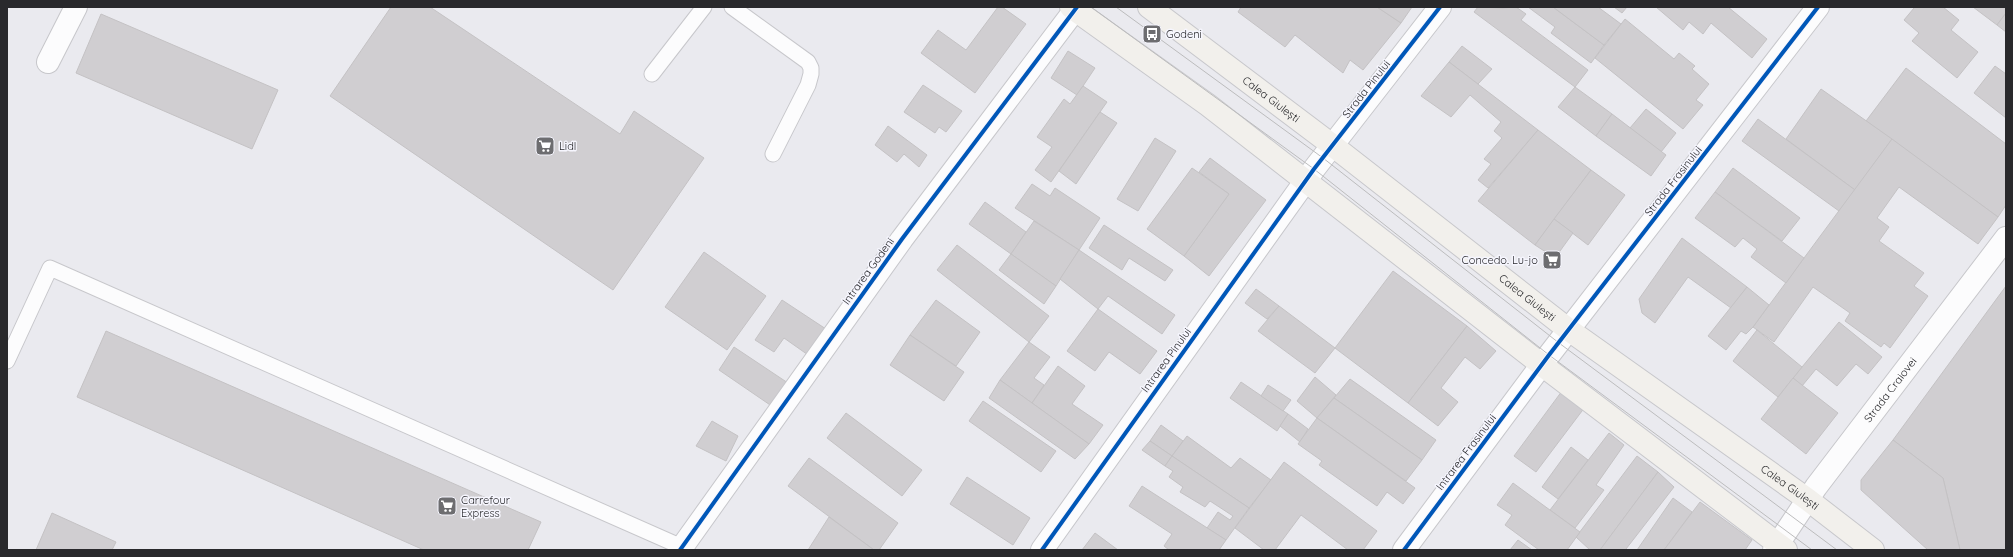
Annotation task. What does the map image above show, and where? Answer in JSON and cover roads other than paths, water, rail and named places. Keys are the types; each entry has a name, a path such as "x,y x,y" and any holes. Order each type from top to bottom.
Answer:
{"main road":[{"name":"Calea Giulești","path":"1149,7 1332,145 1569,330 1807,499 1873,550"},
{"path":"1074,8 1208,105 1779,548"}],"street":[{"path":"48,62 76,7"},
{"name":"Strada Pinului","path":"1305,181 1440,7"},
{"name":"Strada Frasinului","path":"1542,365 1818,7"},
{"name":"Intrarea Godeni","path":"681,548 902,239 1074,8"},
{"name":"Intrarea Pinului","path":"1042,550 1305,181"},
{"name":"Strada Craiovei","path":"1779,548 1807,499 2006,238"},
{"name":"Intrarea Frasinului","path":"1404,550 1542,365"}],"lane":[{"path":"652,74 704,7"},
{"path":"732,7 808,62 811,68 808,85 773,154"},
{"path":"7,361 50,268 681,548"}],"tram line":[{"path":"1091,7 1314,169 1549,355 1812,550"},
{"path":"1116,7 1323,158 1559,343 1837,550"}],"place":[{"name":"Godeni","path":"1152,34"},
{"name":"Lidl","path":"545,146"},
{"name":"Concedo. Lu-jo","path":"1552,260"},
{"name":"Carrefour Express","path":"447,506"}]}
